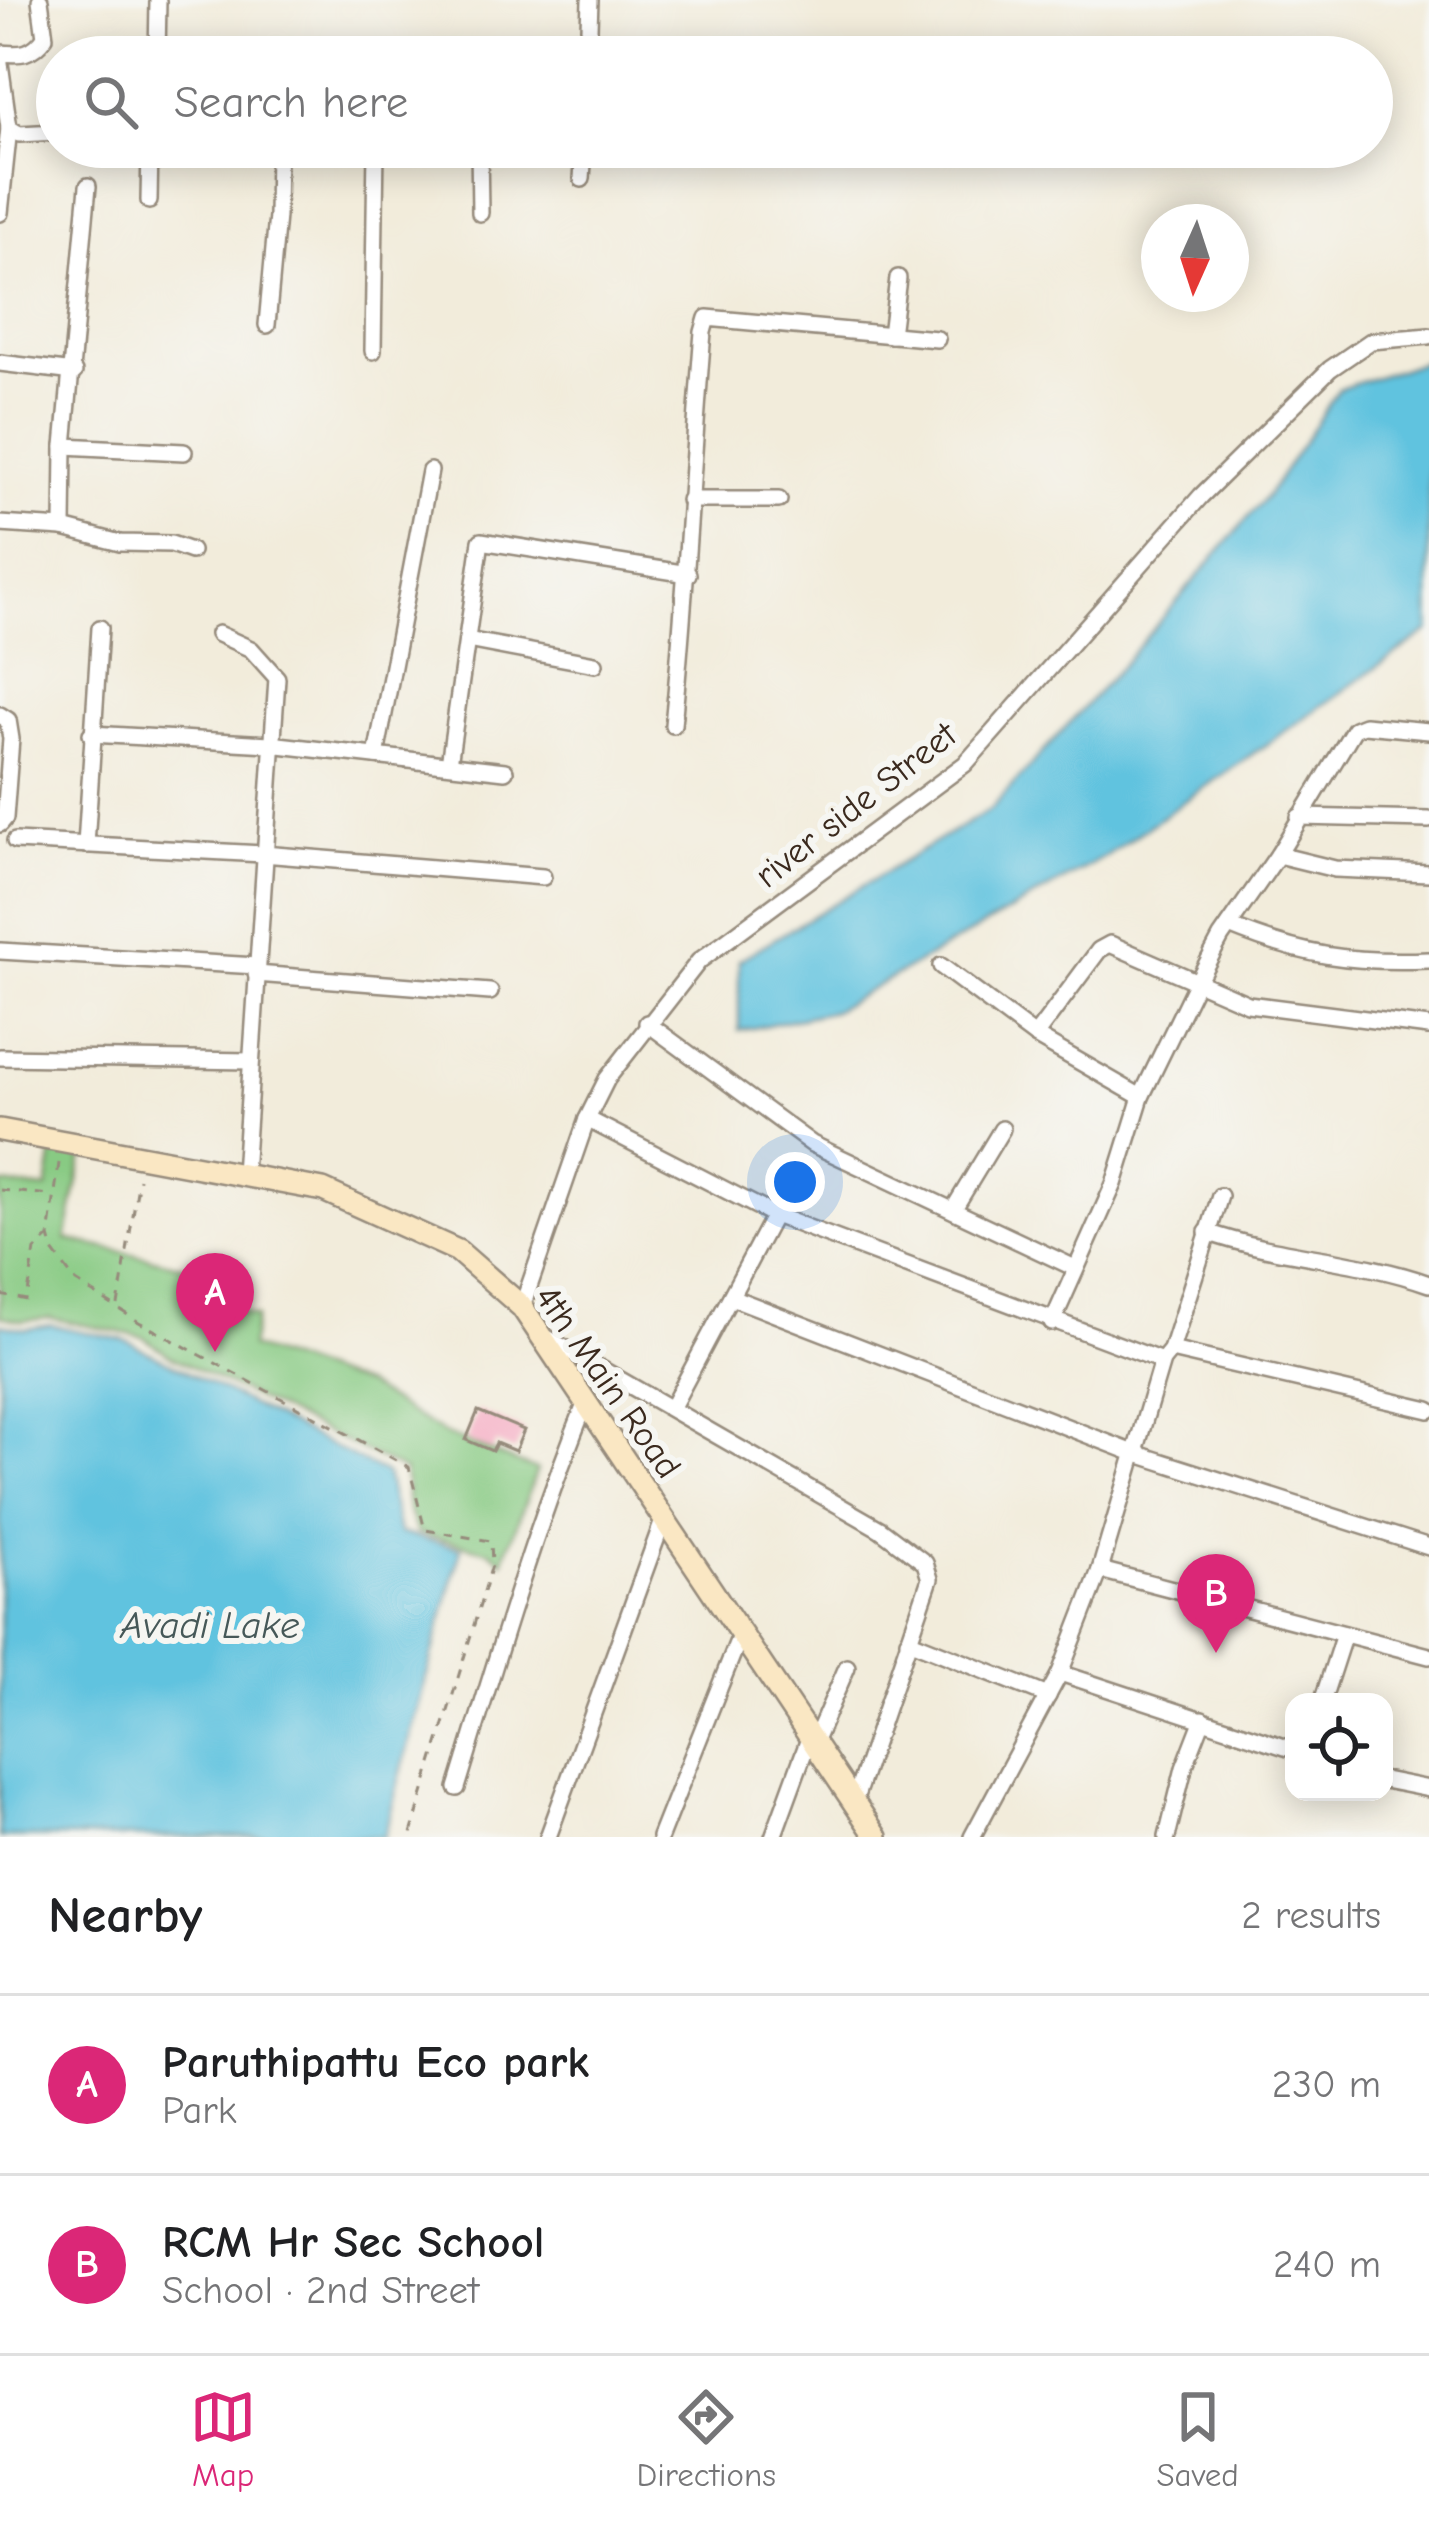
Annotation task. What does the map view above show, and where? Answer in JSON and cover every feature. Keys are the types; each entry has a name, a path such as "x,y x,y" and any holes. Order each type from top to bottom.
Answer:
{"main road":[{"name":"4th Main Road","path":"0,1130 322,1190 458,1251 522,1307 878,1837"}],"street":[{"path":"40,0 45,36"},
{"path":"157,36 158,0"},
{"path":"589,36 590,0"},
{"path":"0,53 20,56 36,50"},
{"path":"0,63 9,128 0,213"},
{"path":"9,128 19,134 36,133"},
{"path":"149,200 150,168"},
{"path":"267,326 278,168"},
{"path":"373,350 376,168"},
{"path":"479,168 480,213"},
{"path":"582,179 583,168"},
{"path":"63,527 64,446 88,185"},
{"path":"892,334 898,278"},
{"path":"673,724 707,318 938,339"},
{"name":"river side Street","path":"522,1307 587,1119 607,1079 699,961 965,764 1201,496 1330,369 1371,341 1429,336"},
{"path":"0,363 74,372"},
{"path":"64,446 184,452"},
{"path":"376,756 430,470"},
{"path":"689,500 779,500"},
{"path":"0,524 63,527 120,543 171,544 191,551"},
{"path":"449,764 481,541 688,574"},
{"path":"86,845 100,628"},
{"path":"218,634 251,649 277,678 244,1174"},
{"path":"467,640 595,664"},
{"path":"0,715 8,721 11,739 5,818 0,824"},
{"path":"1052,1323 1114,1184 1141,1097 1229,926 1357,727 1429,731"},
{"path":"91,734 270,744 505,771"},
{"path":"1299,817 1429,820"},
{"path":"15,841 263,854 543,877"},
{"path":"1278,855 1335,869 1429,873"},
{"path":"1229,926 1316,956 1373,962 1429,960"},
{"path":"1035,1036 1099,950 1109,944 1248,1004 1429,1027"},
{"path":"0,951 490,992"},
{"path":"941,966 1035,1036 1141,1097"},
{"path":"647,1023 812,1144 1076,1268"},
{"path":"0,1057 251,1061"},
{"path":"587,1119 774,1215 1052,1323 1167,1356 1429,1410"},
{"path":"953,1210 1002,1129"},
{"path":"972,1837 1060,1673 1100,1570 1220,1196"},
{"path":"672,1407 774,1215"},
{"path":"1207,1232 1270,1252 1316,1257 1429,1284"},
{"path":"731,1297 1134,1454 1429,1547"},
{"path":"541,1334 880,1529 926,1563 930,1579 854,1802"},
{"path":"457,1787 515,1594 586,1402"},
{"path":"548,1837 664,1518"},
{"path":"1100,1570 1429,1656"},
{"path":"660,1837 741,1633"},
{"path":"1325,1693 1344,1634"},
{"path":"908,1640 1048,1696"},
{"path":"773,1837 847,1667"},
{"path":"1060,1673 1285,1747"},
{"path":"1171,1836 1184,1768 1203,1719"},
{"path":"1393,1782 1429,1789"}],"path":[{"path":"62,1143 49,1237 52,1251 76,1282 117,1309 409,1467 425,1530 491,1541 492,1565 410,1837"},
{"path":"117,1309 142,1159"},
{"path":"0,1190 53,1196"},
{"path":"0,1295 27,1300 35,1250 49,1237"}],"green space":[{"path":"53,1151 83,1156 66,1239 236,1278 230,1308 256,1317 250,1347 366,1386 446,1435 537,1470 503,1561 489,1551 417,1533 408,1509 404,1471 172,1357 143,1337 50,1318 23,1321 0,1316 0,1184 47,1189"}],"water":[{"path":"1429,360 1429,631 1103,858 833,1011 739,1031 739,960 991,809 1269,493 1339,389"},
{"name":"Avadi Lake","path":"0,1324 26,1329 51,1325 125,1340 386,1474 399,1533 461,1548 384,1837 0,1837"}],"building":[{"path":"478,1411 524,1430 515,1451 496,1443 492,1451 466,1440"}],"place":[{"name":"Paruthipattu Eco park","path":"215,1352"},
{"name":"RCM Hr Sec School","path":"1216,1653"}]}
